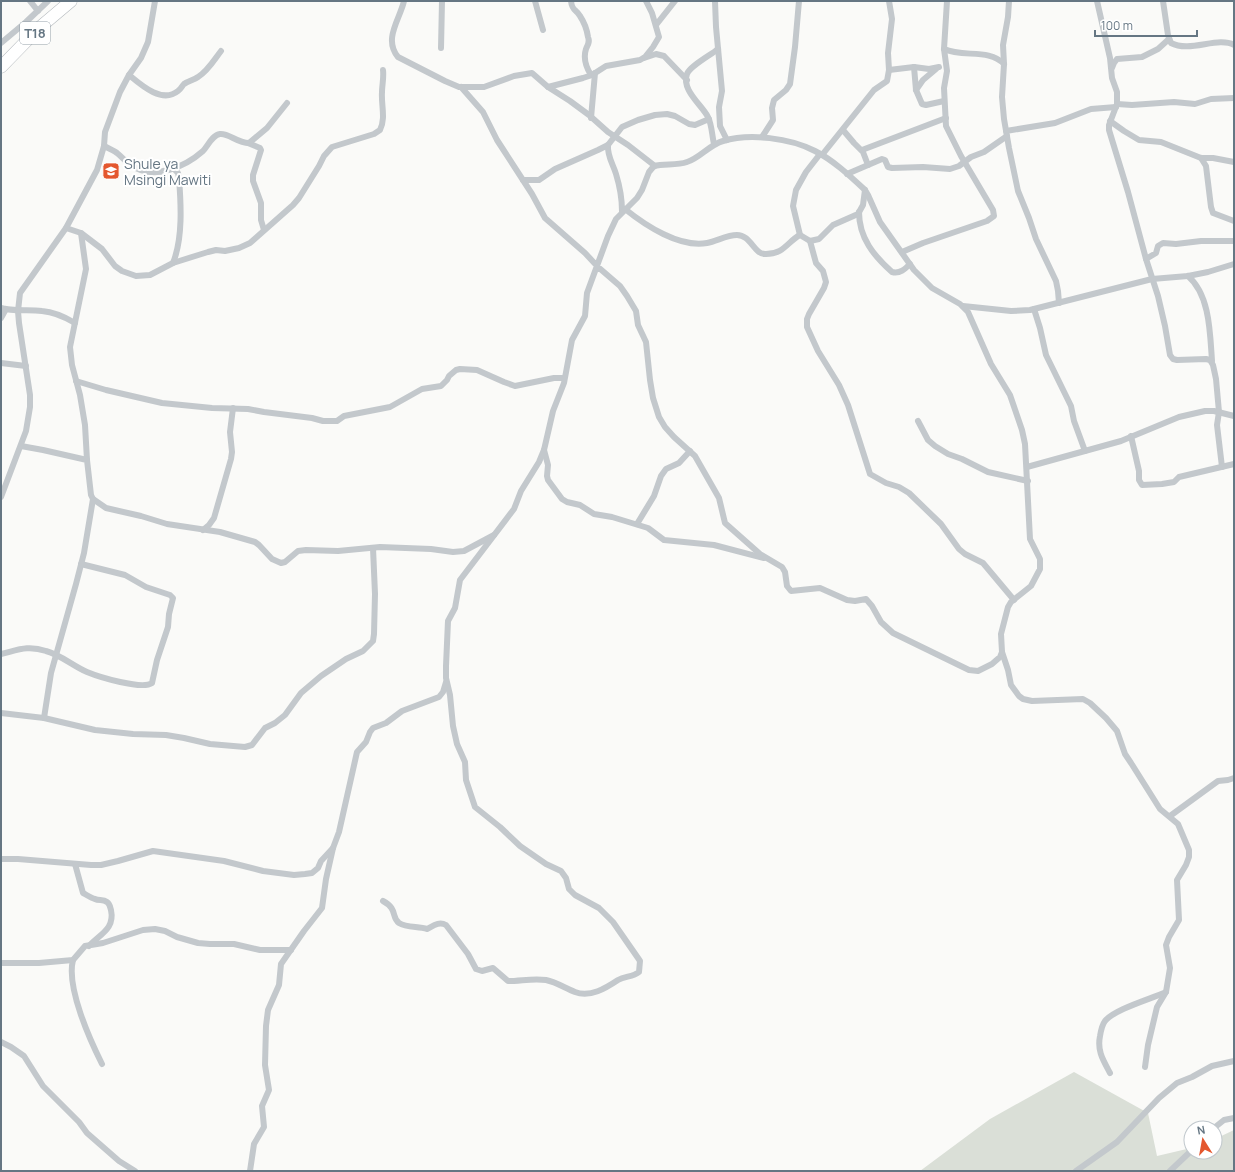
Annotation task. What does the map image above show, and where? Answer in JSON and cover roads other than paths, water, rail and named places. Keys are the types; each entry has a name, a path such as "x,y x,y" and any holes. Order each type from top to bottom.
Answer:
{"highway":[{"name":"T18","path":"2,62 71,1"}],"street":[{"path":"30,1 38,10"},
{"path":"1,43 48,1"},
{"path":"1,497 26,431 30,407 30,395 18,311 21,289 53,248 66,228 97,170 104,146 105,132 120,92 129,75 141,58 148,42 155,1"},
{"path":"404,1 395,23 392,44 394,53 398,57 445,81 461,87 484,87 514,76 530,73 534,74 548,87 570,101 655,166"},
{"path":"441,48 442,1"},
{"path":"535,1 543,30"},
{"path":"571,1 572,8 580,16 589,38 585,53 585,62 587,68 593,74 591,118"},
{"path":"642,58 659,39 656,25 646,1"},
{"path":"656,25 675,1"},
{"path":"762,137 772,120 774,100 786,90 790,84 799,1"},
{"path":"889,1 892,19 887,81 875,89 843,130 806,172 796,190 793,206 800,235 810,241 816,263 823,271 826,282 809,314 807,319 807,327 818,351 839,386 848,405 870,474 886,483 899,486 909,493 941,524 959,549 965,554 983,563 1014,600"},
{"path":"902,252 923,243 987,221 994,216 993,210 965,163 946,126 944,101 946,78 944,49 947,1"},
{"path":"1009,1 1003,45 1004,64 1002,103 1006,134 1018,191 1036,239 1056,281 1059,303"},
{"path":"1097,1 1110,58 1112,78 1117,92 1117,105 1110,121 1109,130 1163,318 1171,357 1177,360 1206,359 1212,361"},
{"path":"1164,1 1169,39 1171,43 1178,45 1200,45 1226,42 1234,45"},
{"path":"714,2 722,91 719,108 720,126 727,140"},
{"path":"1111,70 1117,59 1142,57 1158,49 1169,39"},
{"path":"714,144 709,119 702,108 690,95 687,74 691,69 718,49"},
{"path":"944,49 952,53 991,56 999,59 1004,64"},
{"path":"129,75 154,93 169,95 178,92 185,83 199,77 204,73 221,51"},
{"path":"548,87 572,82 593,74 606,66 634,62 656,54 662,55 668,59 687,80"},
{"path":"916,90 927,76 939,67 945,60"},
{"path":"889,70 914,67 929,69 939,67"},
{"path":"914,67 916,90 920,102 923,105 944,101"},
{"path":"66,228 81,233 102,249 115,266 122,271 136,276 150,275 173,263 208,252 239,248 250,243 299,198 324,156 332,147 374,134 380,130 384,113 382,92 384,83 383,70"},
{"path":"461,87 483,112 497,140 545,218 620,286 636,310 638,325 647,346 650,380 658,414 665,427 695,456 719,498 725,523 760,554 784,569 787,586 791,591 820,588 847,600 855,601 866,599 872,606 881,622 893,633 969,670 978,671 992,664 1000,657 1002,652"},
{"path":"847,174 882,159 885,160 888,167 892,168 950,168 959,166 971,157 984,152 1006,134 1055,123 1091,109 1117,105 1174,102 1195,104 1211,99 1234,98"},
{"path":"248,143 268,128 286,103"},
{"path":"523,180 539,180 555,169 608,144 623,126 655,115 667,114 693,125 709,119"},
{"path":"862,150 946,118"},
{"path":"1110,121 1136,139 1161,142 1201,158 1213,158 1234,162"},
{"path":"843,130 862,150 868,165"},
{"path":"104,146 116,152 130,165 142,171 174,169 202,152 210,141 219,134 260,148 261,150 253,175 253,181 261,203 261,220 264,230"},
{"path":"250,1171 254,1144 264,1127 262,1106 269,1090 266,1065 268,1010 279,985 281,964 322,908 333,848 339,832 357,752 366,742 373,728 386,722 402,711 439,697 444,692 447,681 449,618 455,608 458,585 464,573 514,509 521,491 539,462 544,450 553,411 564,378 572,340 585,316 587,293 598,267 610,230 616,219 637,198 649,172 655,166 685,163 694,160 714,144 727,140 762,137 786,141 821,154 847,174 865,190 880,222 923,280 932,288 963,306 968,312 991,364 1007,388 1015,406 1024,439 1028,481 1030,539 1040,560 1040,565 1031,586 1014,600 1008,607 1005,615 1001,634 1002,652 1011,685 1018,696 1023,699 1032,701 1083,699 1090,703 1118,731 1125,754 1160,809 1178,824 1186,843 1189,858 1177,880 1179,920 1166,945 1170,968 1166,992 1157,1007 1148,1045 1145,1067"},
{"path":"608,144 609,156 622,194 624,210"},
{"path":"1201,158 1206,166 1213,213 1234,221"},
{"path":"173,263 178,241 180,212 179,178 178,173 174,169"},
{"path":"810,241 818,239 834,225 859,212 863,205 865,190"},
{"path":"624,210 676,240 691,243 707,243 737,235 751,242 762,254 769,254 782,250 800,235"},
{"path":"859,212 864,239 878,260 895,273 901,272 910,264"},
{"path":"44,718 48,690 56,655 81,564 93,499 87,460 85,425 80,395 72,365 70,347 86,269 81,233"},
{"path":"1146,259 1156,253 1158,246 1163,243 1176,244 1201,241 1234,241"},
{"path":"963,306 1011,311 1034,309 1152,278 1188,276 1234,264"},
{"path":"1188,276 1198,285 1204,297 1212,361 1216,379 1219,412 1217,425 1222,467"},
{"path":"1,318 3,309 18,311 44,311 59,315 75,323"},
{"path":"1034,309 1046,355 1071,406 1074,421 1085,451"},
{"path":"1,363 26,366"},
{"path":"76,381 106,390 162,403 212,408 248,409 324,421 337,421 344,416 390,407 422,389 441,386 444,384 448,376 460,369 477,370 515,386 554,378 564,378"},
{"path":"202,530 209,525 214,518 229,465 232,452 230,432 233,408"},
{"path":"1027,467 1121,441 1179,417 1205,411 1219,412 1234,416"},
{"path":"918,420 928,440 948,454 988,472 1028,481"},
{"path":"1131,436 1140,471 1139,480 1142,485 1174,482 1179,477 1234,464"},
{"path":"21,446 87,460"},
{"path":"544,450 548,465 548,480 562,499 567,502 580,505 594,514 612,517 648,528 664,540 714,545 769,559"},
{"path":"637,524 654,496 661,476 666,469 679,463 690,451"},
{"path":"93,499 106,508 167,524 220,532 255,542 272,559 281,563 285,562 300,551 338,551 374,548 431,549 453,552 464,551 495,534"},
{"path":"1,712 44,718 95,730 184,738 210,744 238,747 252,745 265,728 275,723 285,715 301,693 321,676 346,659 363,651 373,641 375,594 374,548"},
{"path":"1,654 22,648 46,651 87,672 133,684 151,684 154,679 157,660 168,627 169,614 173,598 170,595 146,587 125,575 81,564"},
{"path":"383,901 392,907 396,919 402,924 427,929 434,924 443,923 468,954 476,968 482,971 493,968 508,981 546,980 575,992 586,994 611,986 624,978 636,975 639,971 638,958 618,929 599,908 575,895 569,889 566,878 561,871 546,864 520,846 500,827 475,807 466,780 465,762 457,744 453,726 452,702 447,681"},
{"path":"1170,816 1218,781 1234,778"},
{"path":"1,859 101,865 153,851 224,861 263,871 294,875 312,873 318,868 321,861 333,848"},
{"path":"75,864 83,893 94,900 106,901 111,908 111,922 108,930 102,933 89,946"},
{"path":"102,1064 83,1021 72,977 73,960 84,947 103,943 143,930 155,929 198,943 234,944 260,950 291,950"},
{"path":"1,963 39,963 73,960"},
{"path":"1110,1073 1099,1050 1099,1041 1104,1022 1114,1014 1166,992"},
{"path":"1,1042 11,1046 24,1056 43,1086 79,1122 87,1133 119,1161 135,1171"},
{"path":"1076,1171 1117,1142 1159,1098 1177,1082 1192,1077 1212,1066 1234,1062"},
{"path":"1223,1121 1234,1118"},
{"path":"1170,1171 1183,1159"}],"place":[{"name":"Shule ya Msingi Mawiti","path":"111,171"}]}
